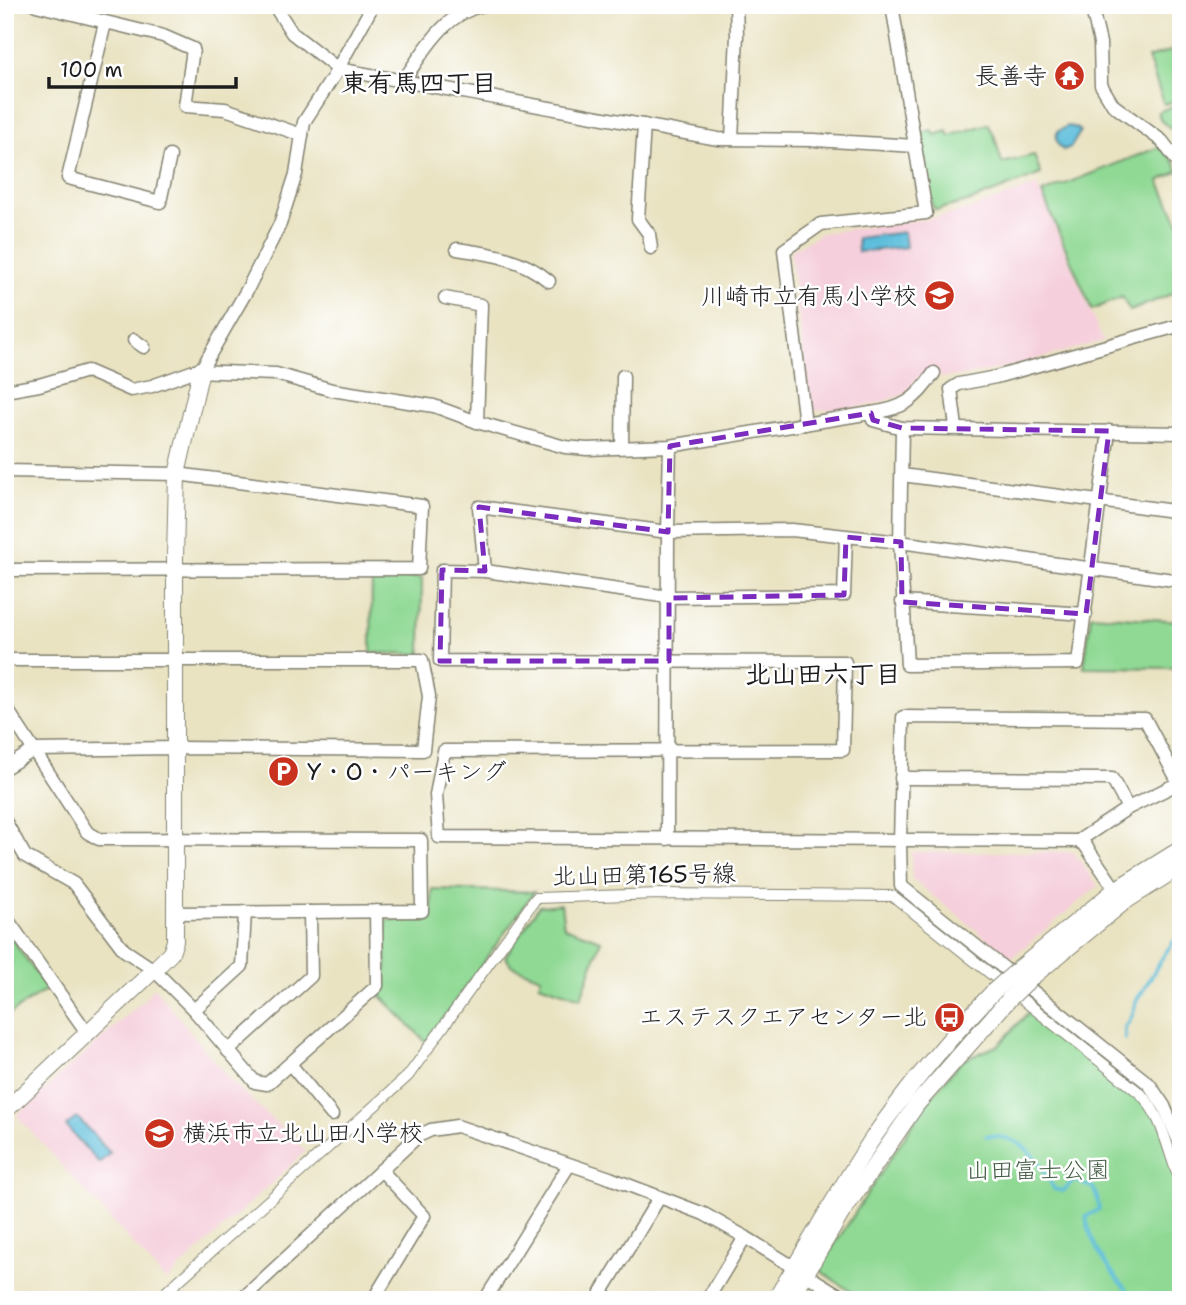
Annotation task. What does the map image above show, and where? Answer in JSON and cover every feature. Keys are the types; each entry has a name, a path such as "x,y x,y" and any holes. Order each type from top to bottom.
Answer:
{"street":[{"path":"36,5 163,36 193,49 184,106 225,109 302,135"},
{"path":"274,5 292,33 338,69 718,139 814,140 916,146"},
{"path":"5,1111 171,953 175,941 177,474 201,370 247,290 280,224 296,174 304,122 338,69 373,5"},
{"path":"404,82 441,28 469,8 484,5"},
{"path":"732,139 736,5"},
{"path":"805,424 784,250 821,224 926,212 892,5"},
{"path":"1091,5 1100,43 1101,85 1113,105 1162,141 1181,166"},
{"path":"105,23 68,178 160,202 170,156"},
{"path":"645,125 638,219 649,234 650,248"},
{"path":"457,249 515,259 534,268 550,281"},
{"path":"445,298 481,305 477,422"},
{"path":"956,427 951,388 959,384 996,377 1181,325"},
{"path":"5,391 39,385 87,371 131,390 201,370 276,374 332,390 434,406 477,422 565,447 622,447 670,446 871,414 910,402 923,391 933,373"},
{"path":"622,447 623,376"},
{"path":"871,414 873,420 902,428 1181,433"},
{"path":"902,428 900,542 907,665 1078,663 1109,431"},
{"path":"667,839 670,446"},
{"path":"5,471 177,474 422,506 419,569 5,570"},
{"path":"902,475 1181,512"},
{"path":"485,570 479,507 668,532 792,530 900,542 1181,581"},
{"path":"846,537 844,595 668,597 485,570 442,570 440,661 845,662 843,750 444,751 436,794 439,838 1078,841 1085,845 1120,896"},
{"path":"902,602 1086,614"},
{"path":"5,660 422,660 429,696 423,750 34,750 5,768"},
{"path":"5,706 87,832 99,839 421,840 422,911 176,913"},
{"path":"1078,841 1128,808 1179,783 1145,719 903,717 901,886 1149,1084 1164,1106 1181,1146"},
{"path":"901,778 1112,779 1128,808"},
{"path":"5,821 25,856 74,884 124,950 154,970 194,1010 255,1082 261,1084 267,1084 377,986 376,911"},
{"path":"790,1300 800,1271 874,1136 921,1073 960,1027 1007,995 1025,973 1181,849"},
{"path":"1120,896 1181,866"},
{"name":"北山田第165号線","path":"161,1300 167,1291 315,1156 408,1076 536,898 660,894 892,896 1007,995"},
{"path":"194,1010 242,966 245,912"},
{"path":"228,1051 311,976 310,912"},
{"path":"5,916 88,1034"},
{"path":"1007,995 1130,1084 1149,1103 1164,1131 1181,1183"},
{"path":"290,1064 332,1115"},
{"path":"241,1300 418,1136 431,1130 457,1126 610,1178 704,1214 847,1300"},
{"path":"485,1300 569,1165"},
{"path":"373,1300 424,1216 381,1170"},
{"path":"597,1300 659,1198"},
{"path":"706,1300 745,1237"},
{"path":"775,1300 800,1271"}],"highlighted area":[{"path":"871,413 873,420 902,428 1109,431 1086,614 902,602 901,542 846,537 844,595 669,598 669,661 440,661 442,570 485,571 479,507 668,532 670,446"}],"shaded area":[{"name":"川崎市立有馬小学校","path":"1037,185 1103,341 1009,367 967,375 944,378 933,373 921,374 903,395 846,409 814,410 810,405 790,251 822,233 964,211"},
{"path":"911,852 1074,852 1098,886 1011,958 912,879"},
{"name":"横浜市立北山田小学校","path":"154,987 228,1078 306,1151 166,1281 16,1115 143,1001"}],"green space":[{"path":"1181,48 1181,99 1164,104 1148,58"},
{"path":"1181,103 1181,136 1161,121 1158,112"},
{"path":"988,124 1002,163 1034,155 1041,174 971,201 936,210 932,206 919,134 932,130 935,135 948,131 949,136"},
{"path":"1159,147 1172,159 1179,171 1159,181 1181,228 1181,290 1130,311 1122,297 1092,310 1042,193"},
{"path":"372,577 422,578 421,654 371,653"},
{"path":"1091,615 1181,621 1179,668 1084,667"},
{"path":"432,889 534,892 426,1042 379,994 386,986 386,920 432,919"},
{"path":"561,904 564,927 601,940 581,998 539,984 541,977 512,966 505,957 539,906"},
{"path":"5,929 47,989 5,1017"},
{"name":"山田富士公園","path":"1034,1006 1146,1089 1166,1118 1181,1164 1181,1300 863,1300 822,1272 822,1264 926,1103 961,1061 999,1045"}],"water":[{"path":"1068,126 1077,128 1080,132 1071,147 1063,150 1057,141 1057,134"},
{"path":"904,232 906,247 858,252 857,238"},
{"path":"77,1117 110,1153 99,1163 66,1126"}],"waterway":[{"path":"1125,1039 1125,1027 1136,1001 1163,956 1181,934"},
{"path":"986,1136 1011,1140 1029,1151 1054,1189 1063,1191 1074,1180 1093,1188 1099,1209 1086,1217 1088,1228 1098,1251 1112,1272 1137,1300"}],"place":[{"name":"長善寺","path":"1070,76"},
{"name":"川崎市立有馬小学校","path":"940,296"},
{"name":"Y・O・パーキング","path":"284,772"},
{"name":"エステスクエアセンター北","path":"950,1017"},
{"name":"横浜市立北山田小学校","path":"160,1133"}],"district":[{"name":"東有馬四丁目","path":"419,82"},
{"name":"北山田六丁目","path":"823,673"}]}
